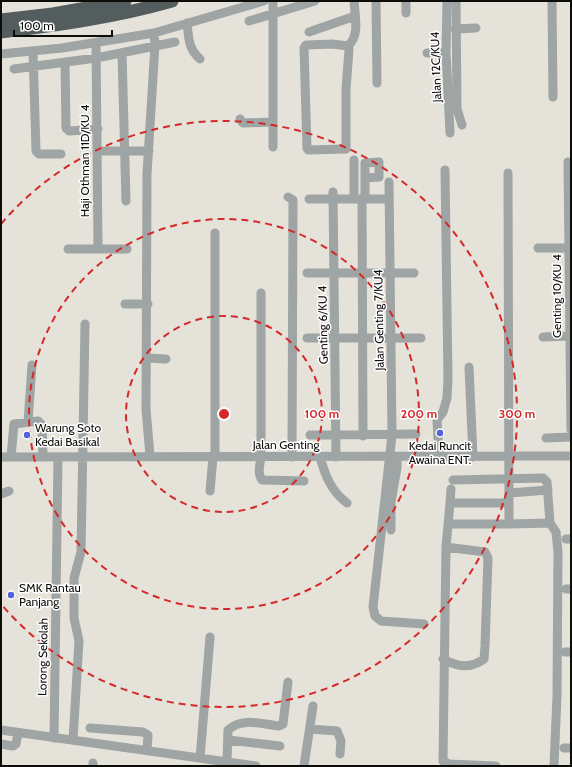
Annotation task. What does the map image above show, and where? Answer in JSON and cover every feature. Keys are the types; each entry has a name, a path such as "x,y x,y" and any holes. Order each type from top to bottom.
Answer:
{"highway":[{"path":"1,20 53,14 125,1"},
{"path":"1,32 55,26 130,13 172,1"}],"street":[{"path":"1,54 96,43 154,32 264,1"},
{"path":"273,1 273,147"},
{"path":"249,21 315,1"},
{"path":"348,46 346,149 308,150 304,48 306,45 332,44 348,46 354,41 354,1"},
{"path":"376,1 377,82"},
{"path":"406,1 406,13"},
{"name":"Jalan 12C/KU4","path":"447,1 446,52 450,133"},
{"path":"456,1 455,30 457,109 462,125"},
{"path":"552,1 553,97"},
{"path":"309,32 355,16"},
{"path":"187,23 192,52 200,59"},
{"path":"455,30 476,28"},
{"path":"150,456 146,409 148,304 147,174 155,45 154,32"},
{"path":"14,69 96,58 175,42"},
{"name":"Haji Othman 11D/KU 4","path":"96,43 98,249"},
{"path":"33,51 35,67 36,151 39,154 61,154"},
{"path":"427,53 446,52"},
{"path":"122,53 126,201"},
{"path":"65,62 66,128 69,131 98,130"},
{"path":"240,119 244,123 273,122"},
{"path":"97,152 149,151"},
{"path":"354,160 360,199 363,272 364,338 362,436"},
{"name":"Genting 10/KU 4","path":"568,162 570,230 569,336 571,430"},
{"path":"438,457 437,423 447,398 448,379 445,170"},
{"path":"508,173 510,524"},
{"path":"360,199 365,178"},
{"name":"Jalan Genting 7/KU4","path":"389,182 392,435 394,457"},
{"path":"309,199 333,196 360,199 389,199"},
{"name":"Genting 6/KU 4","path":"333,196 336,457"},
{"path":"288,197 293,200 292,457"},
{"path":"210,491 214,457 215,232"},
{"path":"538,248 569,248"},
{"path":"68,249 127,249"},
{"path":"307,273 414,273"},
{"path":"261,293 262,457 259,472 262,480 304,481"},
{"path":"126,304 148,304"},
{"path":"73,740 79,640 74,618 74,578 81,552 84,456 85,324"},
{"path":"543,337 569,336"},
{"path":"307,338 421,338"},
{"path":"146,358 166,359"},
{"path":"28,422 32,365"},
{"path":"469,367 473,457"},
{"path":"11,457 11,438 14,424 38,421 42,425 43,457"},
{"path":"310,435 362,436 416,434"},
{"path":"546,438 571,437"},
{"name":"Jalan Genting","path":"1,457 571,456"},
{"name":"Lorong Sekolah","path":"54,738 58,457"},
{"path":"320,457 331,488 347,503"},
{"path":"391,530 391,502 398,468 394,457"},
{"path":"394,457 386,477 373,607 375,616 381,622 424,624"},
{"path":"496,766 449,764 443,761 443,659 446,548 452,484 510,478 543,478 547,482 550,523 556,532 558,552 557,696 554,766"},
{"path":"450,503 510,498 548,490"},
{"path":"448,524 550,523"},
{"path":"443,659 459,667 471,666 484,659 488,569 488,558 485,552 446,548"},
{"path":"200,758 210,637"},
{"path":"228,761 228,730 234,724 243,722 279,726 283,724 288,682"},
{"path":"304,766 313,706"},
{"path":"90,728 143,732 148,735 147,750"},
{"path":"310,729 337,731 341,741 340,754"},
{"path":"1,730 200,758 211,763 228,761 256,766"},
{"path":"1,744 13,746 16,744 18,733"},
{"path":"228,740 280,746"}],"place":[{"name":"Kedai Runcit Awaina ENT.","path":"440,433"},
{"name":"Warung Soto Kedai Basikal","path":"27,435"},
{"name":"SMK Rantau Panjang","path":"11,595"}]}
